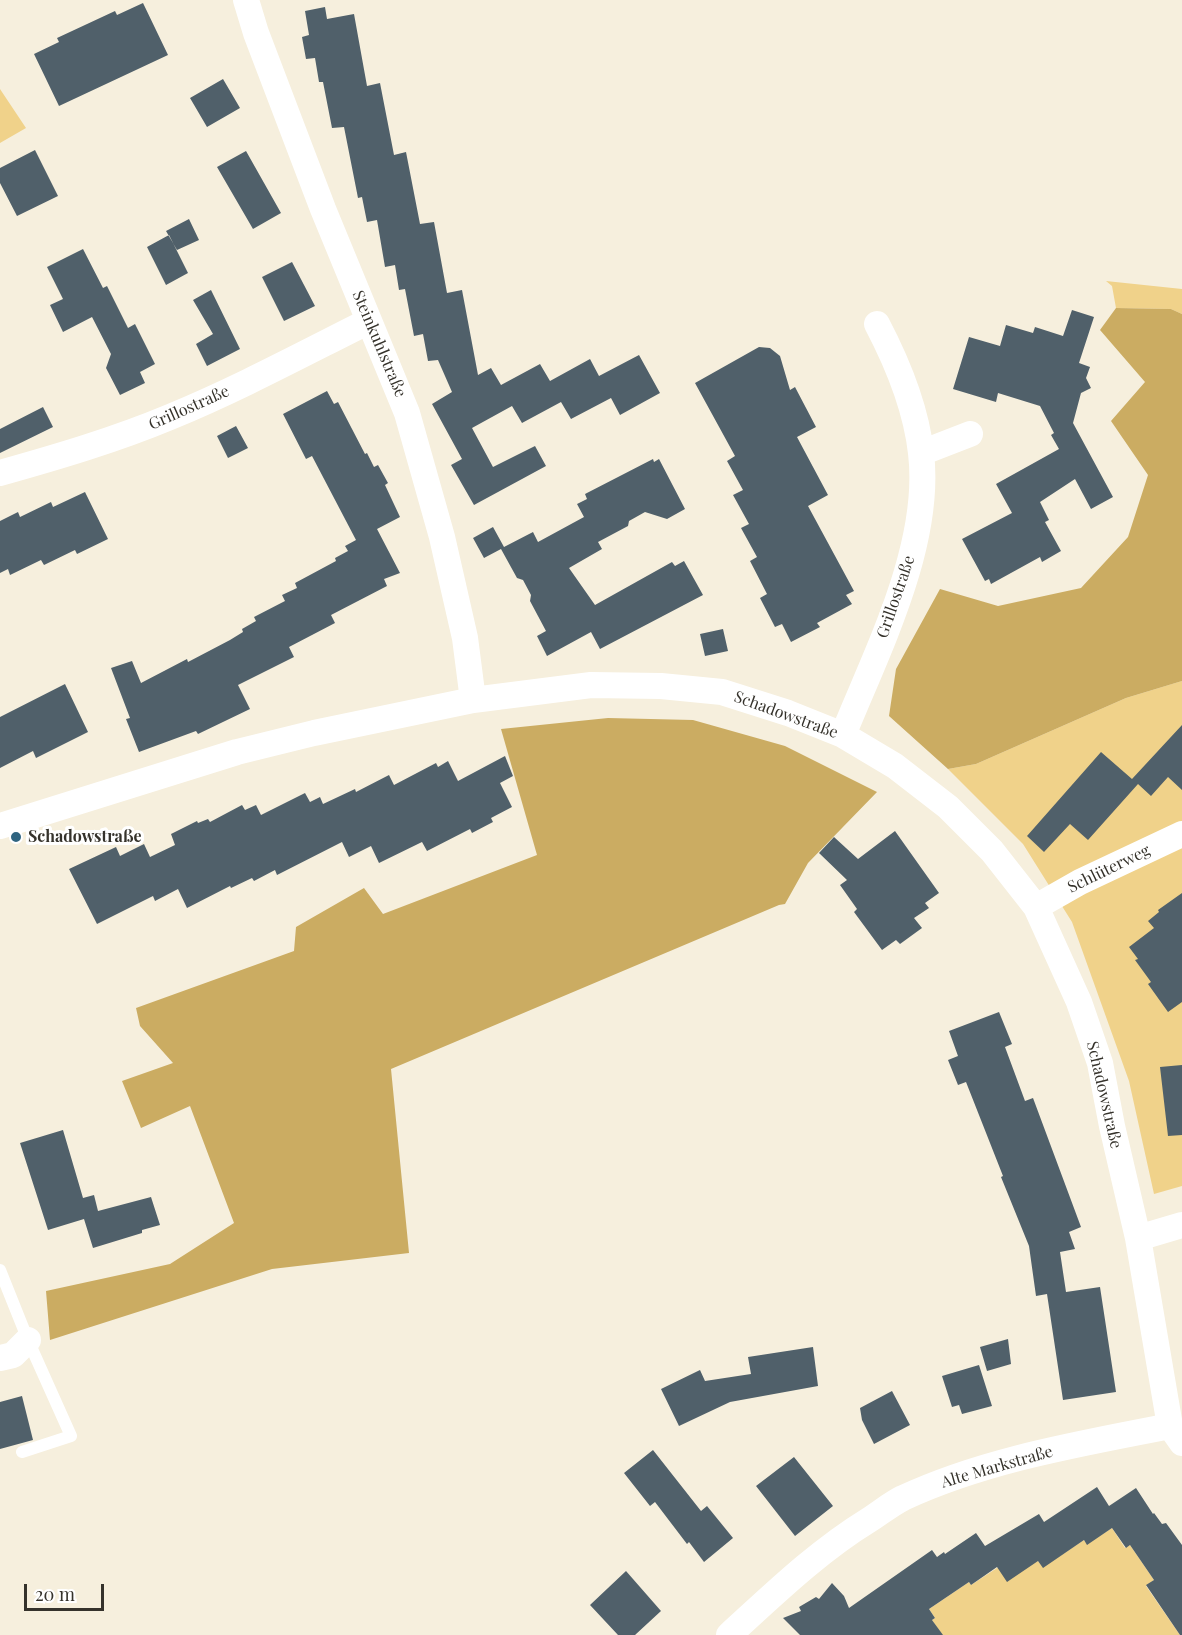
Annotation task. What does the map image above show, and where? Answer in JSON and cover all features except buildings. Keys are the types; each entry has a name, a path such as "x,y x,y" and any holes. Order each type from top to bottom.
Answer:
{"street":[{"name":"Steinkuhlstraße","path":"246,0 256,33 322,210 407,413 422,461 465,638 473,700"},
{"name":"Grillostraße","path":"0,474 82,450 171,417 248,382 369,321"},
{"name":"Grillostraße","path":"843,735 899,596 908,566 922,499 921,453 916,422 893,356 877,324"},
{"path":"921,453 970,434"},
{"name":"Schadowstraße","path":"0,826 237,752 314,733 473,700 591,685 661,686 722,692 788,712 843,735 895,766 948,807 992,851 1036,907 1079,1002 1100,1063 1138,1238 1176,1434"},
{"name":"Schlüterweg","path":"1036,907 1080,882 1182,834"},
{"path":"1138,1238 1182,1225"},
{"path":"0,1358 13,1355 28,1340"},
{"name":"Alte Markstraße","path":"729,1635 793,1575 840,1538 902,1499 965,1473 1068,1446 1176,1434"}],"lane":[{"path":"0,1270 71,1436 22,1452"}],"shaded area":[{"path":"0,89 26,128 0,143"},
{"path":"1106,281 1182,289 1182,314 1171,309 1116,308 1112,286"},
{"path":"1116,308 1171,309 1182,314 1182,681 1126,698 976,764 948,769 889,716 896,669 940,589 998,606 1081,588 1128,537 1148,475 1111,421 1145,382 1100,330"},
{"path":"1182,681 1182,1186 1154,1194 1129,1081 1072,922 1023,844 948,769 976,764 1126,698"},
{"path":"608,718 693,720 785,746 877,792 808,863 785,904 391,1069 409,1253 272,1269 50,1340 46,1291 170,1264 234,1223 190,1106 141,1128 122,1081 173,1063 140,1026 136,1008 294,951 296,927 364,888 383,914 537,855 501,729"},
{"path":"1112,1528 1125,1548 1130,1545 1154,1580 1146,1586 1180,1635 942,1635 932,1620 935,1618 929,1609 969,1582 971,1585 997,1568 1038,1561 1043,1567 1084,1540 1087,1544"}],"place":[{"name":"Schadowstraße","path":"16,837"}]}
